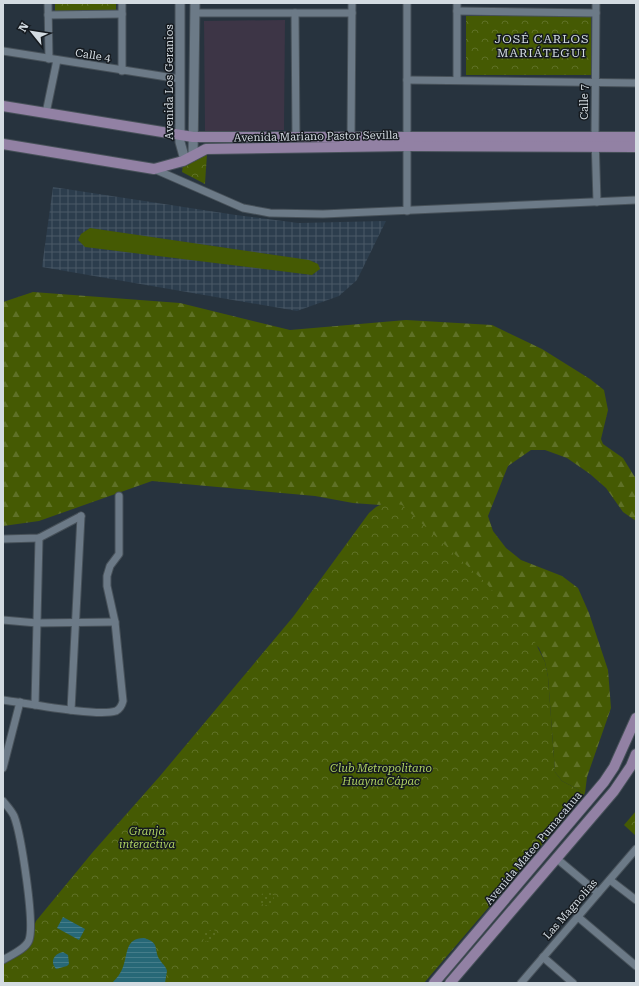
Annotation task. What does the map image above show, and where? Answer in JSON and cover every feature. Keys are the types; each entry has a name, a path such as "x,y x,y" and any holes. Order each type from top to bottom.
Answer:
{"main road":[{"name":"Avenida Mariano Pastor Sevilla","path":"3,106 193,137 351,138 407,142"},
{"name":"Avenida Mariano Pastor Sevilla","path":"3,144 154,169 189,158 206,149 407,142 595,142 636,137"},
{"name":"Avenida Mariano Pastor Sevilla","path":"595,142 636,147"},
{"name":"Avenida Mateo Pumacahua","path":"434,983 604,782 614,768 636,718"},
{"path":"450,983 614,791 631,766 636,754"}],"street":[{"path":"46,114 53,59 48,3"},
{"path":"122,3 122,70"},
{"name":"Avenida Los Geranios","path":"180,3 180,135 189,158"},
{"path":"189,158 193,137 194,117 195,3"},
{"path":"351,138 352,3"},
{"path":"407,3 407,211"},
{"path":"457,3 458,80"},
{"name":"Calle 7","path":"596,3 595,142 597,202"},
{"path":"457,11 596,13"},
{"path":"195,13 352,13"},
{"path":"295,13 296,138"},
{"path":"48,15 122,14"},
{"name":"Calle 4","path":"3,51 180,79"},
{"path":"407,80 636,83"},
{"path":"180,118 194,117"},
{"path":"154,169 243,208 270,213 323,214 636,200"},
{"path":"3,700 71,710 109,712 118,710 121,706 123,701 115,622 107,586 107,576 110,566 119,554 119,496"},
{"path":"3,539 39,538 81,516 71,710"},
{"path":"35,705 39,538"},
{"path":"3,620 36,623 115,622"},
{"path":"3,768 20,702"},
{"path":"3,801 14,816 19,833 27,879 30,936 26,945 3,960"},
{"name":"Las Magnolias","path":"521,983 636,849"},
{"path":"556,858 598,892"},
{"path":"610,880 635,899"},
{"path":"578,916 636,966"},
{"path":"543,957 573,983"}],"shaded area":[{"path":"285,20 284,130 205,132 204,21"},
{"path":"53,187 298,223 386,221 357,280 339,296 297,311 42,267"}],"green space":[{"path":"55,3 116,3 116,11 55,11"},
{"path":"466,16 591,16 591,75 466,75"},
{"path":"207,153 205,184 182,172 183,165"},
{"path":"90,228 309,260 318,264 320,269 312,275 85,247 78,240 81,234"},
{"path":"33,292 180,303 290,330 406,320 492,325 542,349 590,379 604,390 608,410 601,439 603,444 623,458 636,479 636,521 623,512 606,488 590,474 567,458 545,450 531,450 508,466 488,516 493,531 506,548 521,560 562,576 578,588 589,613 608,670 611,708 587,777 585,793 562,781 555,772 548,677 545,662 539,648 389,503 380,505 353,503 315,496 152,481 39,521 3,526 3,302"},
{"name":"Club Metropolitano Huayna Cápac","path":"384,503 402,505 487,584 535,642 545,662 548,677 555,772 562,781 585,793 581,799 572,797 567,802 570,812 424,983 3,983 3,963 25,950 36,921 293,617 369,513"},
{"path":"636,811 636,836 624,825"},
{"path":"267,892 272,894 274,899 272,904 267,906 262,904 260,899 262,894"},
{"path":"214,929 217,938 204,942 202,933"}],"water":[{"path":"63,917 85,929 79,940 57,928"},
{"path":"144,938 153,942 161,962 166,968 165,983 112,983 122,969 130,944 133,941"},
{"path":"63,952 68,955 69,964 56,969 53,964 55,956"}],"district":[{"name":"JOSÉ CARLOS MARIÁTEGUI","path":"542,46"}],"park label":[{"name":"Granja interactiva","path":"147,837"}]}
